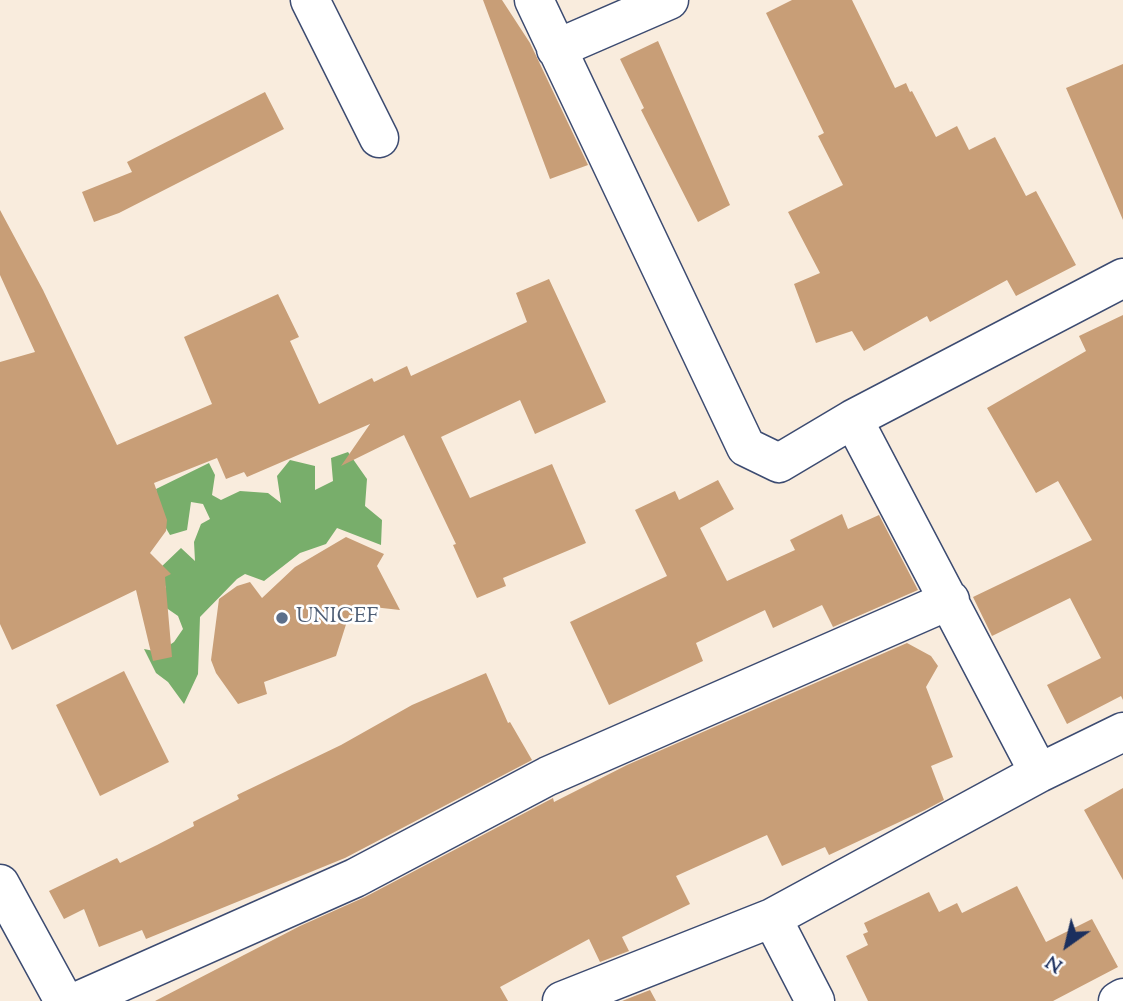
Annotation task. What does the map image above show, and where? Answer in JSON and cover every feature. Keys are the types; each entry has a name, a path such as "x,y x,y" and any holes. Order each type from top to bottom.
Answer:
{"street":[{"path":"310,0 379,138"},
{"path":"534,0 746,446 779,463 853,419 1123,278"},
{"path":"556,49 669,0"},
{"path":"853,419 1039,774"},
{"path":"78,1001 355,878 548,776 950,600"},
{"path":"562,1001 772,918 1039,774 1123,732"},
{"path":"0,884 64,1001"},
{"path":"772,918 816,1001"},
{"path":"1118,1001 1123,998"}],"green space":[{"path":"348,452 367,479 365,506 382,520 381,545 337,528 326,544 300,553 264,581 245,574 237,579 200,617 198,674 184,704 168,682 156,673 144,649 159,652 174,642 183,629 178,616 165,607 166,588 159,569 181,548 195,561 194,542 201,524 210,519 203,504 191,502 187,530 170,535 160,518 156,489 209,463 215,475 212,495 221,500 240,491 268,493 281,503 277,476 290,460 315,466 315,490 333,481 331,458"}],"building":[{"path":"483,0 502,0 530,43 588,165 550,179"},
{"path":"792,0 852,0 895,88 906,83 936,137 957,126 969,150 995,137 1026,196 1036,191 1076,265 1016,296 1007,280 930,322 927,316 864,351 852,331 816,343 794,284 820,273 788,212 843,185 818,136 824,133 766,13"},
{"path":"658,41 730,205 698,222 641,110 644,108 620,59"},
{"path":"1123,64 1123,220 1066,88"},
{"path":"265,92 284,129 119,213 94,222 82,192 132,172 127,162"},
{"path":"0,210 43,290 117,445 212,404 184,337 278,294 299,337 290,341 319,404 372,378 374,382 407,366 411,376 527,322 516,293 549,279 606,402 535,434 520,400 441,437 470,498 552,464 586,543 503,578 506,586 477,598 453,545 456,544 404,435 341,466 370,424 247,477 244,472 226,479 217,458 154,483 167,520 166,531 150,553 171,574 165,577 172,657 153,661 136,590 12,650 0,624 0,362 35,352 0,275"},
{"path":"1123,315 1123,700 1121,696 1067,724 1047,685 1101,658 1070,598 992,636 973,597 1092,540 1058,481 1036,493 987,408 1086,351 1079,336"},
{"path":"718,480 734,509 700,528 727,581 795,550 790,540 842,514 848,529 879,515 918,590 833,627 822,605 773,628 765,610 696,643 703,661 609,705 570,622 667,576 635,510 675,491 679,500"},
{"name":"UNICEF","path":"346,537 384,554 377,566 400,610 364,606 360,615 349,615 336,656 264,682 267,694 238,704 216,673 211,660 219,599 237,586 250,582 262,598 295,567"},
{"path":"907,643 931,656 938,666 926,687 953,757 931,766 944,800 829,855 825,847 782,866 767,835 676,876 690,904 622,937 629,951 600,962 589,939 500,987 508,1001 155,1001 300,926 365,897 553,798 554,802 627,765"},
{"path":"124,671 169,762 100,796 56,705"},
{"path":"486,673 508,723 510,722 532,760 345,858 146,939 142,930 99,947 84,909 64,919 49,891 117,858 120,863 157,845 194,826 193,822 239,799 237,795 341,745 412,705"},
{"path":"1123,788 1123,880 1084,810"},
{"path":"1017,886 1046,942 1092,919 1118,967 1053,1001 868,1001 846,956 868,945 863,934 868,932 864,923 929,892 939,912 957,903 962,913"},
{"path":"650,990 656,1001 622,1001"}],"place":[{"name":"UNICEF","path":"282,618"}]}
